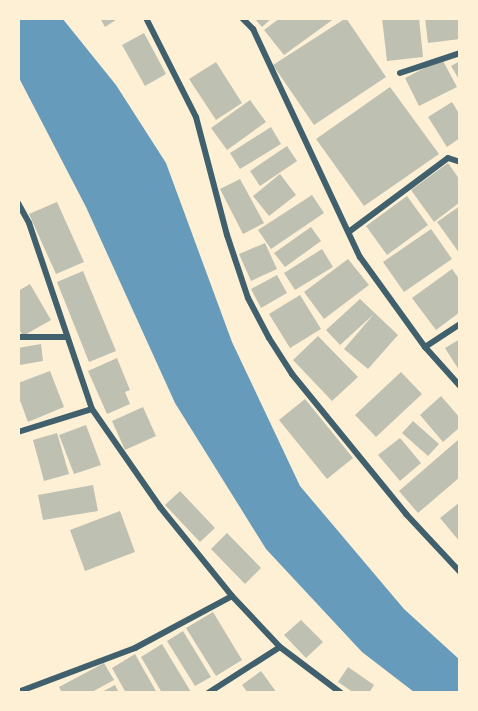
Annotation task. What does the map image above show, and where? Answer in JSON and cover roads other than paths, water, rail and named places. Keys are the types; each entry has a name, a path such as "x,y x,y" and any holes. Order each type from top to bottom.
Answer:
{"street":[{"path":"146,18 196,117 231,246 248,298 269,338 292,374 406,514 460,572"},
{"path":"242,18 253,29 350,231 360,257 425,347 460,386"},
{"path":"400,73 460,52"},
{"path":"350,231 448,158 460,162"},
{"path":"18,203 29,224 92,409 160,507 232,596 280,647 341,693"},
{"path":"425,347 460,324"},
{"path":"18,337 67,337"},
{"path":"18,432 92,409"},
{"path":"18,692 135,648 232,596"},
{"path":"208,693 280,647"}],"water":[{"path":"18,18 62,18 116,85 166,163 232,342 300,486 404,609 460,660 460,693 414,692 362,652 266,549 175,403 86,207 18,76"}]}
